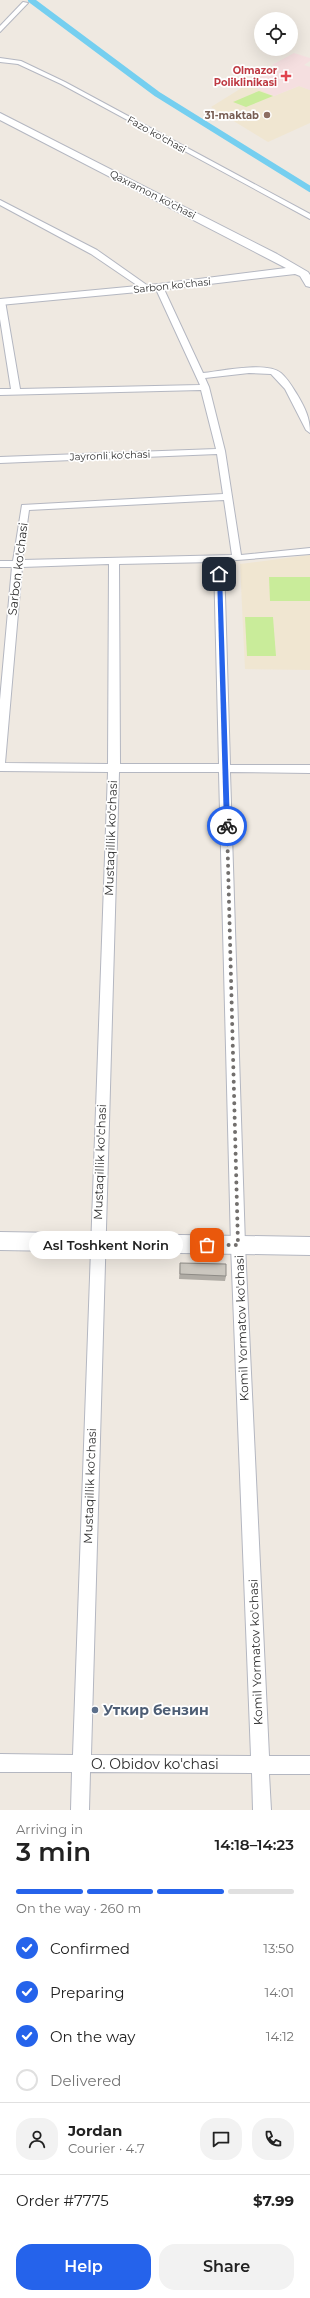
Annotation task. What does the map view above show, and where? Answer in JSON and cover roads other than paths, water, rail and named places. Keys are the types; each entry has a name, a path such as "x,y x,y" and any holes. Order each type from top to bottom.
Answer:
{"street":[{"path":"0,30 25,3"},
{"name":"Fazo ko'chasi","path":"0,60 19,62 63,83 310,217"},
{"name":"Qaxramon ko'chasi","path":"0,116 215,226 305,276"},
{"path":"0,202 94,252 147,288"},
{"name":"Sarbon ko'chasi","path":"3,299 305,276"},
{"path":"159,287 205,387 221,451 237,558"},
{"path":"3,299 16,392"},
{"path":"200,376 264,371 275,372 281,378 301,410 310,430"},
{"path":"0,392 205,387"},
{"name":"Jayronli ko'chasi","path":"0,460 221,451"},
{"name":"Sarbon ko'chasi","path":"0,762 17,564 25,507 228,497"},
{"path":"0,564 219,559 310,551"},
{"name":"Komil Yormatov ko'chasi","path":"219,559 238,1245 262,1810"},
{"name":"Mustaqillik ko'chasi","path":"80,1810 97,1242 114,769 114,562"},
{"path":"0,767 114,769 310,769"},
{"path":"0,1241 310,1246"},
{"name":"O. Obidov ko'chasi","path":"0,1763 310,1765"}],"waterway":[{"path":"31,0 157,94 310,189"}],"place":[{"name":"Olmazor Poliklinikasi","path":"286,76"},
{"name":"31-maktab","path":"267,115"},
{"name":"Asl Toshkent Norin","path":"207,1245"},
{"name":"Уткир бензин","path":"95,1710"}]}
